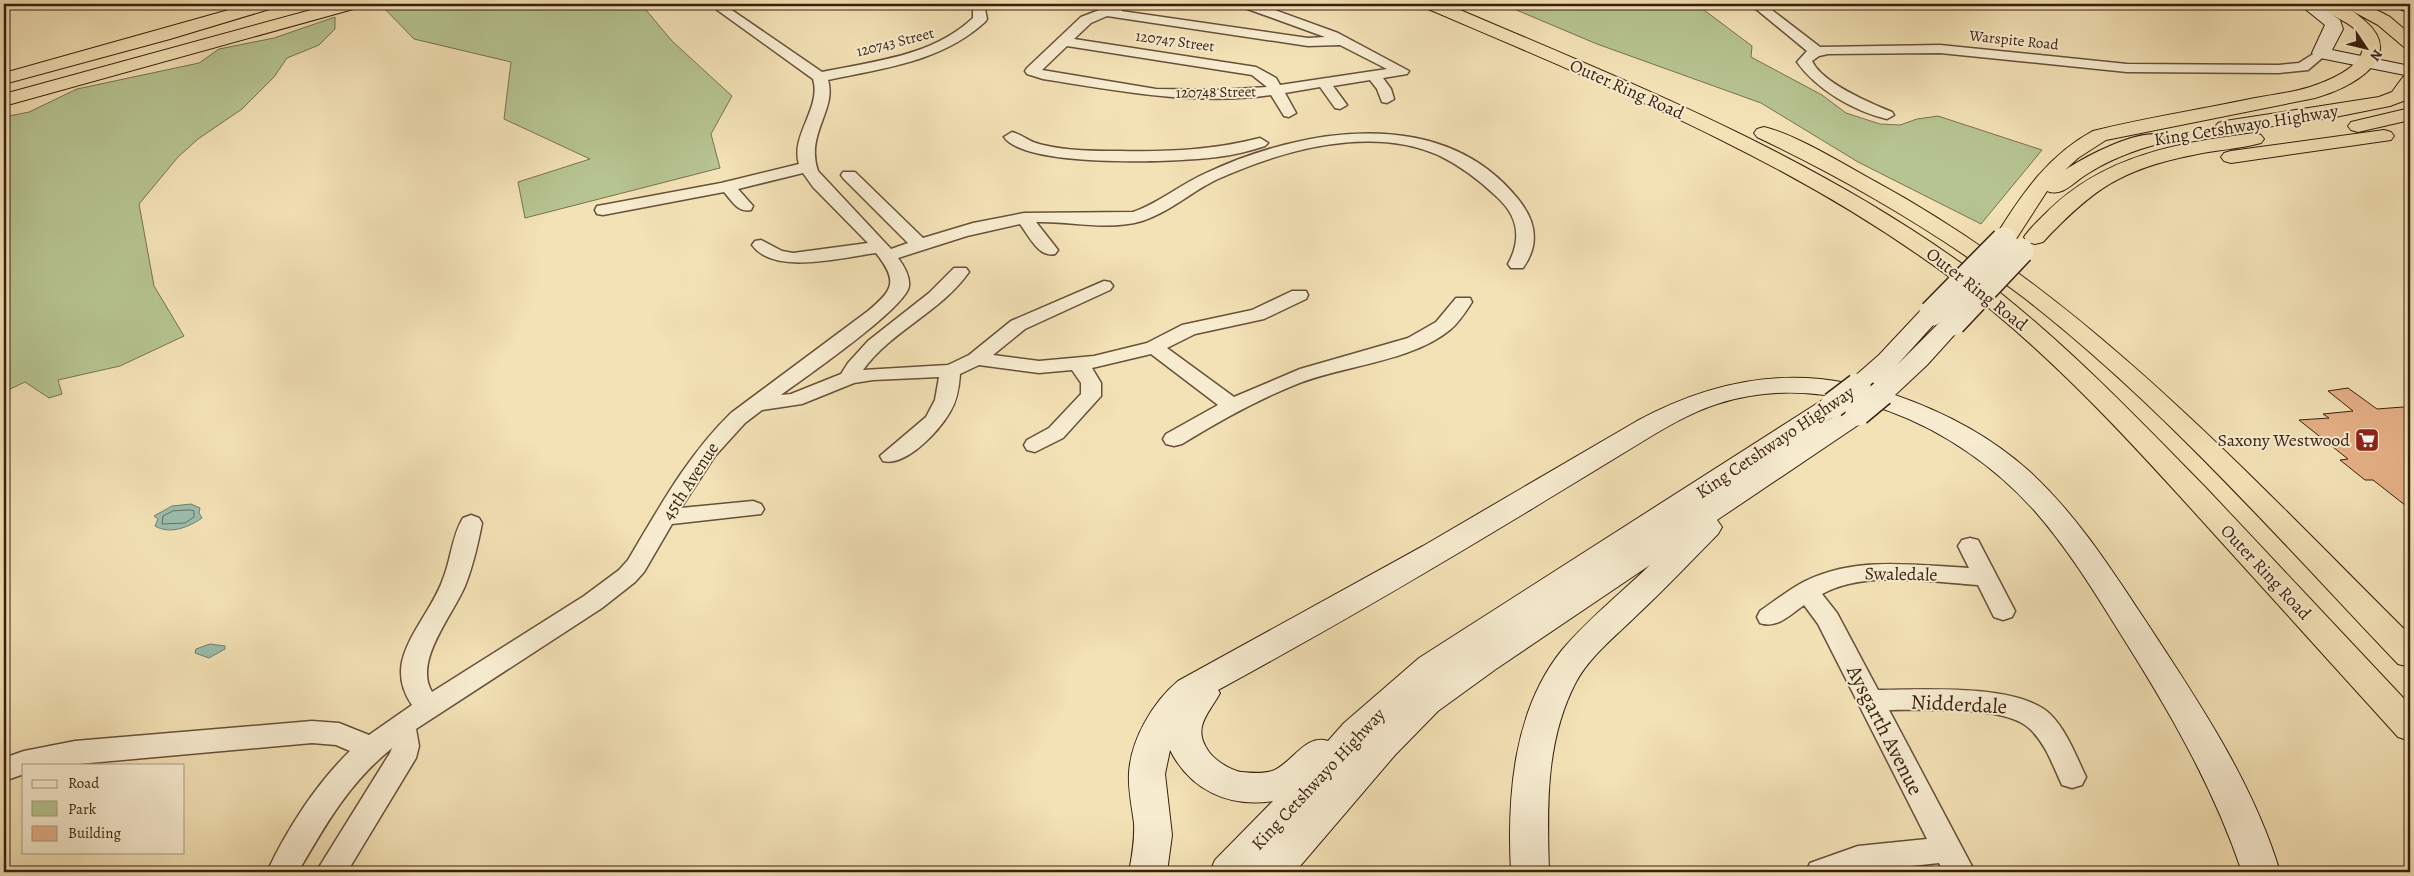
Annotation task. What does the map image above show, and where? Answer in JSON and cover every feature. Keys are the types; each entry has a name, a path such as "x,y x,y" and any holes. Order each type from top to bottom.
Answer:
{"highway":[{"path":"4,79 164,35 267,4"},
{"path":"4,93 102,66 306,4"},
{"path":"210,44 339,4"},
{"path":"4,100 351,4"},
{"path":"1412,4 1584,70"},
{"name":"Outer Ring Road","path":"1432,4 1720,130 1815,180 1919,245 2000,305 2041,340 2108,403 2410,727"},
{"name":"Outer Ring Road","path":"1467,4 1776,138 1886,196 1957,240 2065,320 2108,357 2204,447 2410,655"},
{"path":"2017,241 2045,177 2070,153 2100,135 2315,92 2348,78 2371,57 2372,43 2362,26 2328,4"},
{"path":"2353,4 2384,21 2410,43"},
{"path":"2375,4 2410,23"},
{"path":"2403,4 2410,8"},
{"name":"King Cetshwayo Highway","path":"2017,241 2049,191 2101,157 2126,147 2202,130 2330,112 2383,102 2399,96 2410,79"},
{"name":"King Cetshwayo Highway","path":"2017,241 2064,208 2097,181 2139,163 2199,147 2357,126 2410,114"},
{"path":"2017,241 2109,185 2142,172 2184,163 2410,133"}],"main road":[{"path":"2307,4 2325,15 2334,24 2334,29 2325,47 2371,57 2410,58"},
{"path":"2371,57 2410,79"},
{"name":"King Cetshwayo Highway","path":"1271,872 1383,745 1426,702 1530,629 1751,484 1858,399 1888,360 1942,318 2017,241"},
{"path":"1148,872 1155,831 1147,774 1154,742 1163,719 1178,700 1199,683 1230,669 1434,554 1653,424 1686,407 1734,390 1781,384 1816,386 1894,404 1960,434 2016,475 2061,522 2094,567 2164,676 2212,758 2255,851 2261,872"},
{"name":"King Cetshwayo Highway","path":"1229,872 1280,820 1356,733 1430,667 1478,635 1858,399"},
{"path":"1530,872 1528,839 1531,780 1544,720 1561,679 1602,629 1751,484"},
{"path":"1230,669 1196,699 1188,710 1183,732 1190,754 1199,767 1211,776 1242,786 1264,788 1288,780 1380,700 1409,685"}],"street":[{"name":"120743 Street","path":"820,77 919,55 945,46 974,25 980,18 979,4"},
{"path":"1063,41 1086,20 1126,4"},
{"path":"1247,4 1342,41"},
{"path":"1756,4 1817,52 1806,58 1804,62 1807,67 1860,104 1887,115"},
{"path":"603,210 728,187 808,167 807,141 824,91 820,77 725,6"},
{"path":"1104,12 1308,42 1342,41"},
{"name":"120748 Street","path":"1063,41 1032,71 1043,75 1156,93 1237,94 1402,71 1342,41"},
{"name":"120747 Street","path":"1063,41 1249,69 1263,74 1271,81 1289,113"},
{"name":"Warspite Road","path":"1817,52 1858,48 1940,48 2118,67 2279,69 2303,67 2325,47"},
{"path":"1374,76 1384,89 1387,99"},
{"path":"1324,83 1340,105"},
{"path":"1012,137 1014,142 1030,149 1078,155 1213,154 1271,140 1279,140 1290,146"},
{"path":"761,245 777,255 793,258 885,251 920,245 978,228 1024,218 1056,216 1136,217 1156,208 1211,176 1263,154 1290,146 1346,139 1383,138 1412,142 1451,154 1495,184 1522,218 1527,245 1517,264"},
{"name":"45th Avenue","path":"282,872 329,795 347,771 371,748 402,725 571,617 621,581 636,566 707,450 722,433 756,404 875,315 893,298 900,286 900,274 885,251 818,184 808,167"},
{"path":"849,175 920,245"},
{"path":"728,187 744,206"},
{"path":"1024,218 1049,250"},
{"path":"978,228 986,245"},
{"path":"849,378 852,371 868,353 936,296 960,272"},
{"path":"756,404 795,400 849,378 873,374 950,371 976,359 1018,325 1104,286"},
{"path":"976,359 1039,367 1078,365 1154,347 1189,329 1257,315 1271,310 1299,295"},
{"path":"1174,439 1232,405 1307,373 1419,340 1444,326 1463,302"},
{"path":"1154,347 1232,405"},
{"path":"1035,445 1056,433 1091,396 1093,388 1090,378 1078,365"},
{"path":"891,456 933,423 944,406 950,390 950,371"},
{"path":"665,517 754,509"},
{"path":"428,708 417,696 413,666 418,650 444,606 453,586 471,523"},
{"path":"1970,546 2004,610"},
{"name":"Swaledale","path":"1769,617 1806,591 1827,580 1873,571 1986,576"},
{"name":"Aysgarth Avenue","path":"1806,591 1828,619 1954,861"},
{"name":"Nidderdale","path":"1869,700 1996,703 2022,708 2035,716 2048,729 2072,777"},
{"path":"332,872 402,758 406,742 402,725"},
{"path":"4,770 24,762 75,752 312,732 339,734 371,748"},
{"path":"1822,872 1858,859 1954,861"}],"green space":[{"path":"380,4 641,4 672,41 732,96 711,134 720,168 525,218 518,182 590,159 504,119 511,62 414,39"},
{"path":"1502,4 1696,4 1752,46 1751,57 1822,95 1846,113 1880,124 1900,125 1917,119 1938,116 2042,150 1981,224 1858,162 1761,103 1597,44"},
{"path":"335,17 335,29 319,45 287,58 274,77 242,109 198,139 178,157 139,204 154,286 184,336 120,366 58,380 62,394 49,398 25,382 4,392 4,117 29,112 77,89 199,63 219,49 274,38"}],"water":[{"path":"191,504 200,508 199,513 202,518 179,529 167,530 155,526 158,519 154,516 172,506"},
{"path":"210,644 225,646 225,649 209,658 195,653 196,649"}],"building":[{"name":"Saxony Westwood","path":"2348,388 2377,409 2403,407 2410,412 2410,509 2373,480 2365,480 2340,460 2348,459 2299,420 2329,418 2323,414 2353,411 2328,391"}],"place":[{"name":"Saxony Westwood","path":"2367,440"}]}
